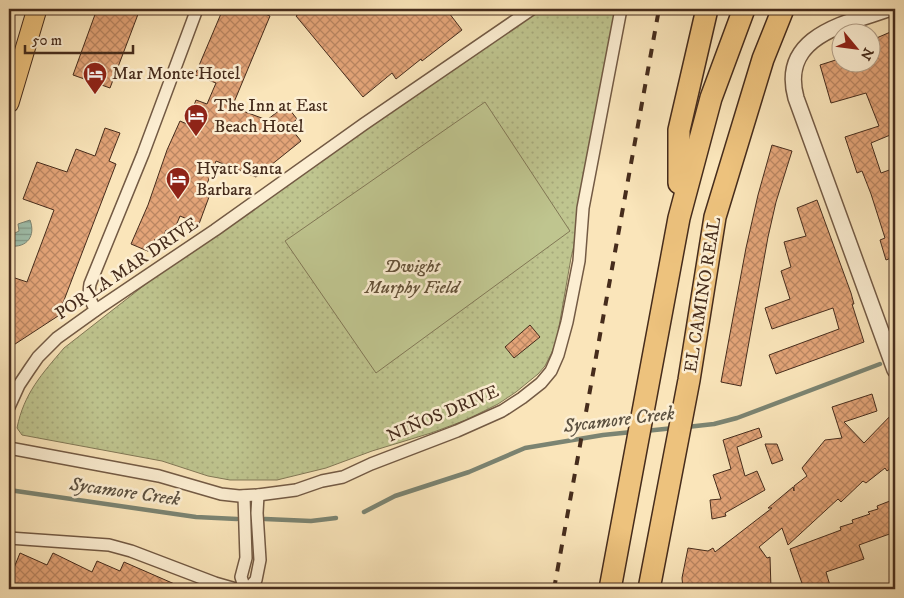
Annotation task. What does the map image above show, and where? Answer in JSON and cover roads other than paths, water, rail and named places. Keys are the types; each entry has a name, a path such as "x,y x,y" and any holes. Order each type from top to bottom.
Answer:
{"highway":[{"path":"679,218 680,130 707,9"},
{"name":"EL CAMINO REAL","path":"610,589 679,218 711,98 744,9"},
{"name":"EL CAMINO REAL","path":"650,589 689,380 715,217 763,59 783,9"}],"main road":[{"path":"9,103 37,9"}],"street":[{"path":"96,310 90,301 88,292 90,284 144,154 198,9"},
{"name":"POR LA MAR DRIVE","path":"9,407 19,385 38,357 57,338 532,9"},
{"name":"NIÑOS DRIVE","path":"9,448 159,476 221,494 258,495 296,490 322,481 342,477 502,411 541,383 551,371 558,355 567,322 577,270 583,208 621,9"},
{"path":"888,9 828,30 807,44 795,66 793,82 796,98 895,370"},
{"path":"244,496 246,558 241,577 246,589 256,580 260,560 257,513 258,495"},
{"path":"11,537 109,545 131,551 236,589"}],"waterway":[{"name":"Sycamore Creek","path":"687,427 714,424 737,418 880,364"},
{"name":"Sycamore Creek","path":"645,431 674,428"},
{"name":"Sycamore Creek","path":"364,512 395,496 469,472 525,448 632,432"},
{"name":"Sycamore Creek","path":"9,490 196,517 237,519"},
{"name":"Sycamore Creek","path":"265,519 311,521 336,518"}],"railway":[{"path":"554,589 659,9"}],"place":[{"name":"Mar Monte Hotel","path":"95,95"},
{"name":"The Inn at East Beach Hotel","path":"196,137"},
{"name":"Hyatt Santa Barbara","path":"178,200"}],"park label":[{"name":"Dwight Murphy Field","path":"412,277"}]}
